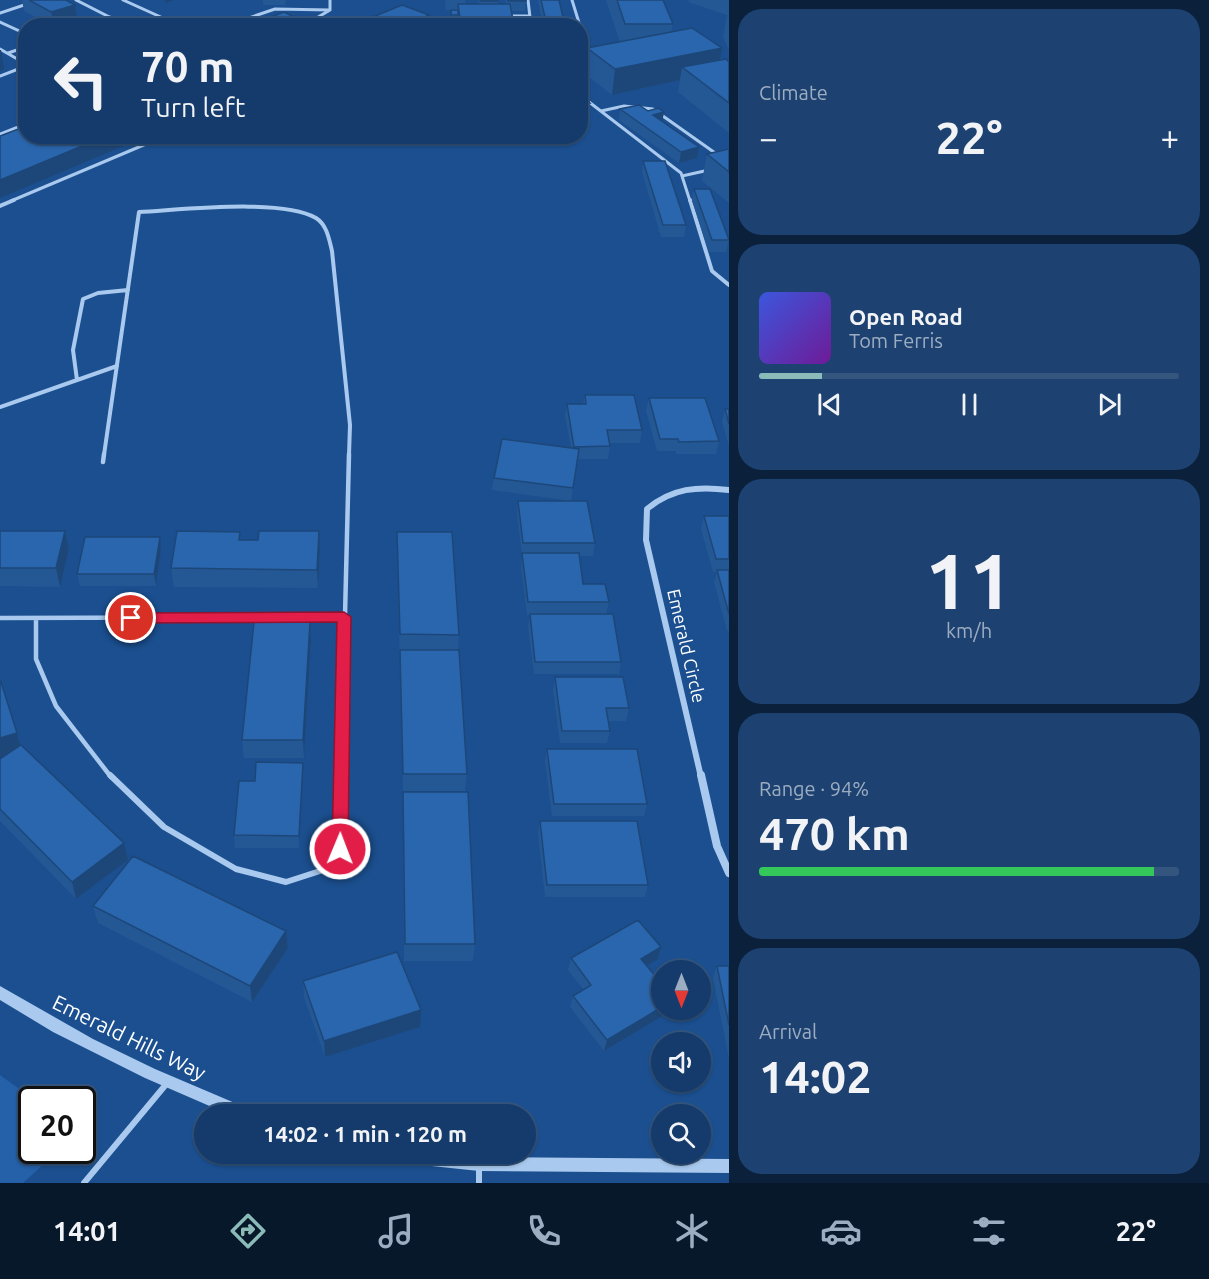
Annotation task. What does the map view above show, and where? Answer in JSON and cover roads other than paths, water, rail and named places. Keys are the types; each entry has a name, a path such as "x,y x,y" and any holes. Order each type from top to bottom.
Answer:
{"street":[{"name":"Emerald Circle","path":"729,490 679,490 660,497 647,509 646,540 717,846 729,873"},
{"name":"Emerald Hills Way","path":"0,992 38,1018 168,1082 220,1104"},
{"path":"478,1164 729,1166"}],"lane":[{"path":"0,13 39,0"},
{"path":"76,0 110,17"},
{"path":"123,0 165,18"},
{"path":"330,0 330,10"},
{"path":"508,16 530,16 528,0"},
{"path":"572,0 577,18"},
{"path":"249,18 275,9 330,10"},
{"path":"316,18 330,10"},
{"path":"71,15 76,18"},
{"path":"0,22 18,30"},
{"path":"0,49 18,60"},
{"path":"8,54 18,50"},
{"path":"0,76 18,68"},
{"path":"588,101 681,173 712,271 729,285"},
{"path":"601,111 624,106 653,109 717,154 722,162"},
{"path":"0,134 18,127"},
{"path":"0,206 146,144"},
{"path":"682,176 706,172 714,167"},
{"path":"36,618 36,659 56,706 103,769 164,826 236,869 286,882 320,871 340,849 350,425 332,251 326,228 315,217 293,210 258,209 139,212 103,462"},
{"path":"76,380 71,364 78,316 84,299 98,293 128,290"},
{"path":"0,407 117,366"},
{"path":"0,618 344,617"},
{"path":"84,1183 168,1082"},
{"path":"478,1164 480,1183"}]}
